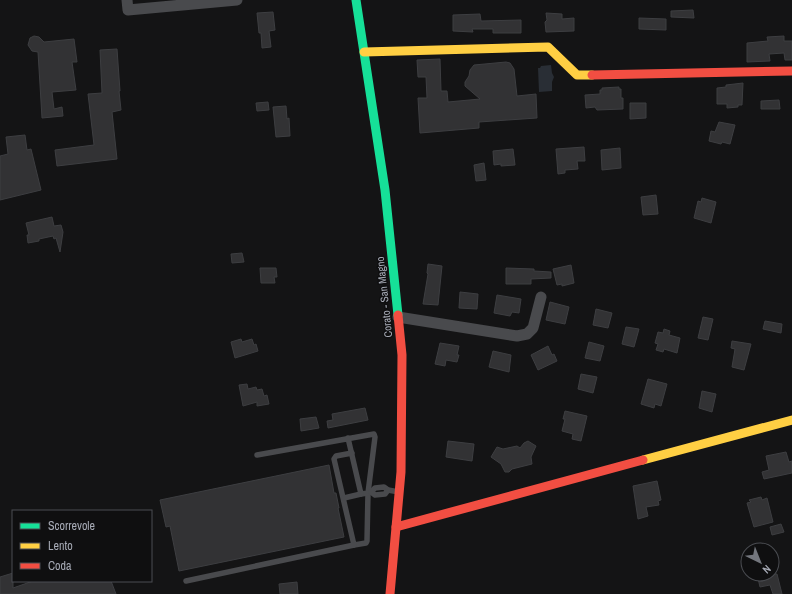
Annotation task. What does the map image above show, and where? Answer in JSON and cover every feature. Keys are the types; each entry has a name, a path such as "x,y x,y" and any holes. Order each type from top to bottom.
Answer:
{"street":[{"path":"127,0 128,10 236,0"},
{"name":"Corato - San Magno","path":"356,0 385,190 402,355 401,472 390,594"},
{"path":"364,52 548,48 577,75 792,71"},
{"path":"398,317 517,336 527,334 533,328 541,297"},
{"path":"396,527 792,420"}],"lane":[{"path":"186,581 366,543 369,493 375,437 374,434 257,455"},
{"path":"348,438 361,494"},
{"path":"352,453 336,456 334,459 354,545"},
{"path":"344,498 369,493 375,495 384,494 388,490 399,492"}],"shaded area":[{"path":"551,65 554,77 552,82 552,91 539,92 538,68 541,66"}],"building":[{"path":"693,10 694,18 671,17 671,11"},
{"path":"273,12 275,30 269,31 271,47 262,48 257,13"},
{"path":"546,13 562,14 562,19 574,18 574,31 546,32"},
{"path":"480,14 481,21 521,20 521,33 493,33 493,29 472,29 473,32 453,31 453,15"},
{"path":"639,18 666,19 666,30 639,29"},
{"path":"34,36 39,37 44,42 74,39 77,62 72,62 76,90 52,92 54,109 62,107 63,116 42,118 38,52 32,51 28,45 30,38"},
{"path":"784,36 784,41 792,41 792,60 785,60 784,53 769,54 770,61 747,62 747,43 768,41 767,37"},
{"path":"117,49 121,110 112,112 117,159 57,166 55,150 94,145 88,94 102,93 100,50"},
{"path":"440,59 441,91 447,91 448,102 480,99 465,86 470,70 474,65 506,62 510,63 514,69 517,96 536,94 537,118 479,122 479,128 420,133 418,98 427,98 426,77 418,77 417,60"},
{"path":"743,83 742,105 727,108 727,104 717,104 717,88 726,87 726,85"},
{"path":"619,87 619,89 621,89 621,98 623,98 623,109 597,110 595,107 586,108 585,95 600,94 600,90 602,90 602,88"},
{"path":"779,100 780,109 761,109 761,101"},
{"path":"268,102 269,110 257,111 256,103"},
{"path":"630,103 646,103 646,118 630,119"},
{"path":"286,106 287,119 289,118 290,136 276,137 273,107"},
{"path":"719,122 735,125 730,144 722,142 721,144 709,141 711,131 715,132"},
{"path":"25,135 27,150 31,149 41,190 0,200 0,156 8,154 6,137"},
{"path":"584,147 585,161 577,161 578,169 565,170 565,173 558,174 556,149"},
{"path":"620,148 621,168 602,170 601,150"},
{"path":"513,149 515,165 494,165 493,151"},
{"path":"484,163 486,180 476,181 474,165"},
{"path":"656,195 658,214 643,215 641,197"},
{"path":"702,198 716,202 711,223 694,218 698,201 701,202"},
{"path":"52,217 54,226 61,225 63,232 60,252 56,238 54,239 53,236 28,243 27,235 29,235 26,223"},
{"path":"242,253 244,262 232,263 231,254"},
{"path":"428,264 442,266 438,305 423,304 428,274"},
{"path":"571,265 574,283 562,286 562,284 557,285 553,269"},
{"path":"260,268 276,268 277,277 274,277 275,283 261,283"},
{"path":"506,268 534,269 534,271 551,272 551,278 531,279 531,284 506,284"},
{"path":"460,292 478,294 477,309 459,308"},
{"path":"497,295 521,299 519,313 512,312 510,316 494,313"},
{"path":"550,302 569,307 565,324 546,320"},
{"path":"596,309 612,313 608,328 593,325"},
{"path":"703,317 713,319 708,340 698,338"},
{"path":"765,321 782,324 781,333 763,329"},
{"path":"626,327 639,329 634,347 622,344"},
{"path":"664,329 670,331 669,335 680,338 677,353 664,349 663,352 656,350 658,344 655,343 658,332 663,333"},
{"path":"241,339 242,342 252,339 254,345 256,344 258,351 235,358 231,342"},
{"path":"732,341 751,344 744,370 732,367 735,349 731,348"},
{"path":"589,342 604,346 600,361 585,358"},
{"path":"440,343 459,346 457,362 446,360 445,366 435,364"},
{"path":"548,346 552,355 554,354 557,361 538,370 531,355"},
{"path":"493,351 511,355 509,372 489,367"},
{"path":"581,374 597,377 593,393 578,389"},
{"path":"648,379 667,384 661,406 655,404 654,408 641,404"},
{"path":"247,384 248,389 256,387 257,390 262,389 264,396 267,395 269,404 257,406 257,402 243,406 239,385"},
{"path":"702,391 716,394 712,412 699,408"},
{"path":"365,408 368,420 328,428 327,421 333,420 332,414"},
{"path":"565,411 587,416 581,441 572,439 573,434 562,431"},
{"path":"316,417 319,428 301,431 300,419"},
{"path":"448,441 474,444 472,461 446,457"},
{"path":"528,441 536,446 531,457 532,464 505,472 501,464 491,457 497,447 503,449 517,446 520,448"},
{"path":"786,452 789,462 792,461 792,473 764,479 762,472 769,470 766,456"},
{"path":"329,465 344,537 179,571 170,526 166,527 160,500"},
{"path":"657,481 661,500 658,501 659,505 646,507 648,516 638,519 633,486"},
{"path":"761,497 762,500 767,498 773,522 754,527 747,503 751,502 749,500"},
{"path":"781,524 784,532 772,535 770,527"},
{"path":"12,573 13,588 30,582 111,582 116,594 0,594 0,577"},
{"path":"297,582 298,594 280,594 279,584"},
{"path":"759,582 779,582 782,594 773,594 770,585 760,587"}],"traffic: fast":[{"path":"356,0 385,190 398,315"}],"traffic: slow":[{"path":"364,52 548,47 577,75 592,75"},
{"path":"643,460 792,420"}],"traffic: jam":[{"path":"592,75 792,71"},
{"path":"390,594 401,472 402,355 398,315"},
{"path":"396,527 643,460"}]}
